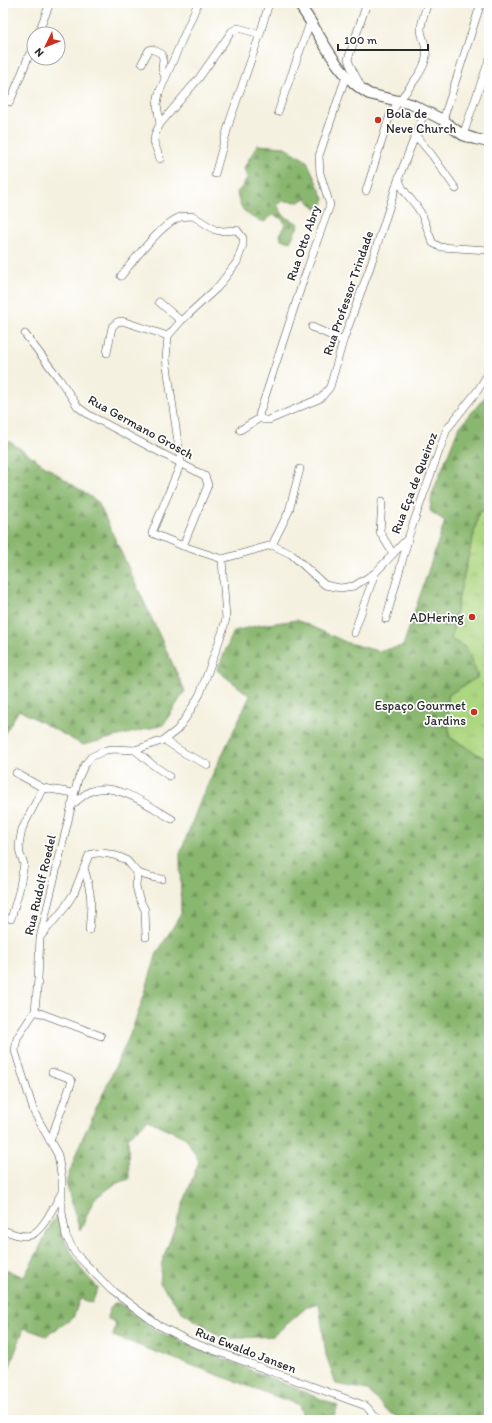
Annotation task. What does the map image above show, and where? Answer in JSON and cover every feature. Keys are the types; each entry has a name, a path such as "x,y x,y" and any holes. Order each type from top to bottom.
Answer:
{"main road":[{"path":"298,3 311,20 332,57 346,76 363,90 369,94 411,104 443,120 463,135 489,142"}],"street":[{"path":"41,26 50,3"},
{"path":"160,124 157,104 159,93 198,3"},
{"path":"215,174 230,120 260,34 268,3"},
{"path":"363,90 348,59 367,3"},
{"path":"366,191 390,115 398,100 405,93 422,68 426,57 421,30 428,3"},
{"path":"443,120 481,3"},
{"path":"278,112 311,20"},
{"path":"160,159 154,142 155,134 160,124 198,78 232,32 238,28 260,34"},
{"path":"142,63 149,50 152,49 162,54 162,69 165,78"},
{"path":"463,135 489,60"},
{"path":"10,102 26,63"},
{"name":"Rua Otto Abry","path":"260,418 259,415 303,280 330,205 320,173 319,156 346,76"},
{"name":"Rua Professor Trindade","path":"240,430 260,418 270,420 321,398 330,387 343,341 369,270 399,177 425,111"},
{"path":"416,136 432,155 456,189"},
{"path":"399,177 405,193 423,216 433,243 440,246 489,250"},
{"path":"121,276 137,256 167,225 178,218 193,216 215,230 237,230 241,233 243,238 243,245 237,262 217,288 181,321 168,336 166,359 181,463 152,533 182,546 222,559 272,545 289,511 300,469"},
{"path":"159,302 181,321"},
{"path":"107,353 112,327 118,322 122,321 168,336"},
{"path":"312,327 343,341"},
{"name":"Rua Germano Grosch","path":"25,334 60,380 78,407 89,415 206,476 208,485 182,546"},
{"name":"Rua Eça de Queiroz","path":"272,545 291,554 325,585 340,588 354,586 375,573 408,538 447,429 478,390 489,372"},
{"path":"382,501 380,532 393,554"},
{"path":"386,619 408,538"},
{"name":"Rua Rudolf Roedel","path":"111,1290 75,1253 66,1236 62,1212 62,1180 58,1155 34,1112 15,1051 17,1038 35,1011 40,938 78,779 84,766 91,757 106,750 135,750 164,740 176,730 187,716 200,694 226,619 222,559"},
{"path":"354,633 375,573"},
{"path":"164,740 186,754 208,765"},
{"path":"135,750 169,776"},
{"path":"16,773 43,788 74,793"},
{"path":"11,919 19,891 24,864 20,854 19,845 22,829 43,788"},
{"path":"71,806 90,792 101,789 109,789 128,794 172,819"},
{"path":"40,938 63,910 74,893 89,855 92,853 119,856 127,861 137,872 162,879"},
{"path":"84,868 91,891 92,908 89,930"},
{"path":"137,872 136,886 139,898 145,910 146,937"},
{"path":"35,1011 101,1036"},
{"path":"50,1141 72,1081 69,1078 52,1072"},
{"path":"3,1230 22,1236 31,1235 40,1228 61,1194"},
{"name":"Rua Ewaldo Jansen","path":"111,1290 158,1324 191,1342 366,1406 378,1420"}],"green space":[{"path":"257,145 285,147 307,161 324,199 323,208 316,209 306,198 299,202 283,201 277,205 284,216 299,224 290,242 281,239 280,235 285,224 282,219 273,215 264,222 253,218 242,208 238,198 237,192 247,178 244,168"},
{"path":"489,392 489,509 479,512 459,596 451,639 467,649 478,677 448,695 449,737 489,761 489,1420 402,1420 387,1411 368,1390 336,1384 326,1355 319,1303 307,1307 273,1336 224,1339 182,1312 160,1283 162,1262 199,1161 186,1138 148,1120 128,1137 129,1179 115,1184 94,1199 80,1231 66,1183 78,1148 129,1037 141,1005 157,953 181,914 180,854 201,799 250,696 217,670 234,631 260,625 297,620 348,643 378,651 403,646 445,521 430,511 432,494 458,429"},
{"path":"3,437 98,502 185,691 163,725 83,745 19,710 3,736"},
{"name":"ADHering","path":"489,509 489,761 449,737 448,695 478,677 467,649 451,639 459,596 479,512"},
{"path":"59,1215 60,1231 80,1268 98,1288 92,1303 80,1299 73,1318 46,1336 24,1328 3,1385 3,1269 24,1277 53,1220"},
{"path":"114,1303 119,1303 154,1330 338,1406 332,1420 311,1420 303,1417 299,1405 113,1336 116,1323 107,1318 109,1310"}],"place":[{"name":"Bola de Neve Church","path":"378,120"},
{"name":"ADHering","path":"472,617"},
{"name":"Espaço Gourmet Jardins","path":"474,712"}]}
